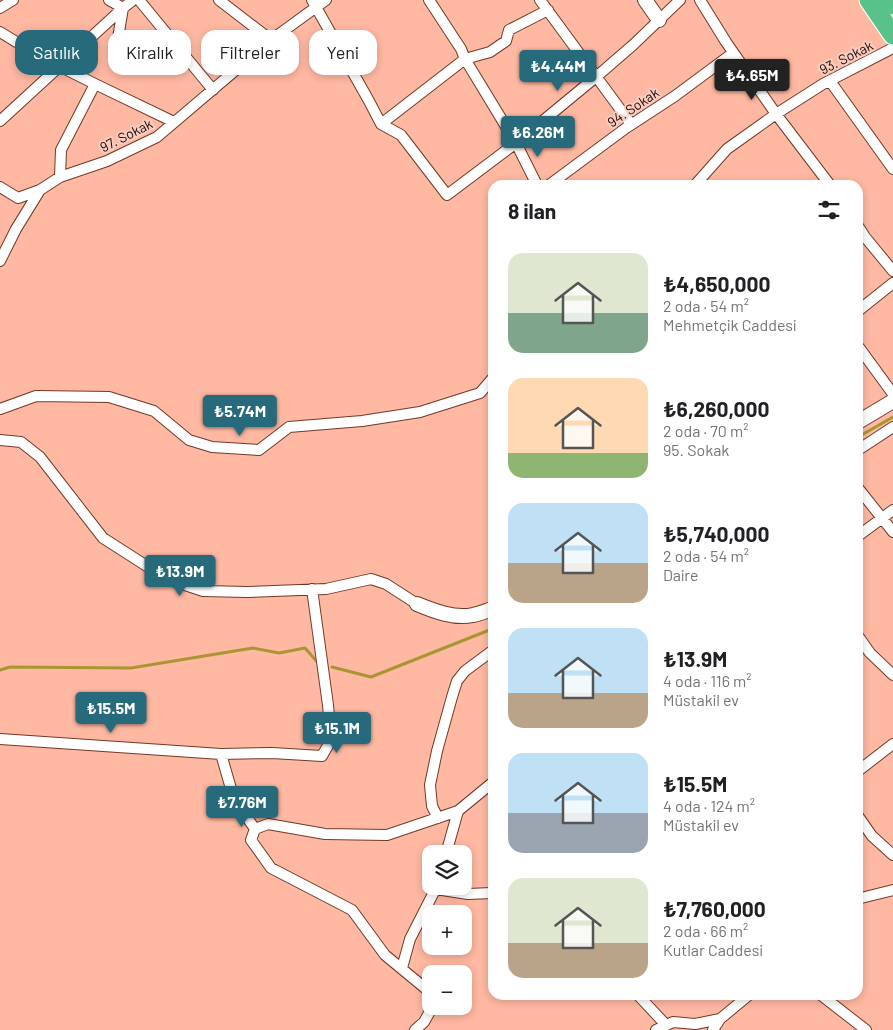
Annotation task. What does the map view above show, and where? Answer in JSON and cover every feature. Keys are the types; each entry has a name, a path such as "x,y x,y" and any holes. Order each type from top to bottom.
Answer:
{"highway":[{"path":"869,0 893,35"},
{"path":"890,0 893,5"}],"street":[{"path":"0,8 13,0"},
{"path":"109,0 123,8"},
{"path":"98,31 133,0"},
{"path":"139,0 213,90"},
{"path":"219,0 258,30"},
{"name":"97. Sokak","path":"283,30 314,3 326,0"},
{"path":"429,0 461,49 465,59 516,143 534,180"},
{"path":"540,0 631,124"},
{"path":"645,0 659,20"},
{"path":"314,3 381,124 401,135 447,195 516,143 633,45 680,0"},
{"path":"700,0 733,53 826,180"},
{"path":"119,30 123,8"},
{"path":"381,124 465,59 490,52 506,42 509,30 548,10"},
{"path":"0,32 15,41"},
{"name":"93. Sokak","path":"699,180 726,149 776,114 830,80 893,48"},
{"name":"94. Sokak","path":"556,180 631,124 675,96 733,53"},
{"path":"0,121 50,75"},
{"path":"78,75 174,122"},
{"name":"97. Sokak","path":"0,261 16,229 40,190 60,177 116,157 157,137 230,75"},
{"path":"830,80 893,169"},
{"path":"60,177 61,150 95,84"},
{"path":"0,187 18,198 40,190"},
{"path":"863,235 893,271"},
{"path":"863,307 893,283"},
{"path":"863,353 893,394"},
{"path":"0,409 36,396 110,397 154,411 190,440 212,448 259,450 288,427 362,421 420,412 480,393 488,384"},
{"path":"863,419 893,401"},
{"path":"863,447 893,427"},
{"path":"0,440 22,442 40,457 103,538 167,579 203,591 247,592 326,589 371,579 386,584 417,604 438,612 456,616 472,615 488,609"},
{"path":"863,494 893,532"},
{"path":"863,532 893,510"},
{"path":"0,739 221,754 272,753 322,756 331,740 312,589"},
{"path":"863,643 870,653 893,675"},
{"path":"452,831 432,806 430,785 437,750 457,681 465,671 488,653"},
{"path":"863,767 893,744"},
{"path":"221,754 234,799 255,828 252,840 271,868 352,910 385,954 422,985"},
{"path":"255,828 268,824 325,834 387,835 458,811 488,786"},
{"path":"448,845 458,811"},
{"path":"863,823 872,836 893,855"},
{"path":"863,898 893,890"},
{"path":"472,894 488,893"},
{"path":"402,968 410,939 433,895"},
{"path":"643,1000 666,1025"},
{"path":"713,1030 720,1019 743,1000"},
{"path":"828,1000 866,1030"},
{"path":"415,1030 424,1022 428,1015"},
{"path":"656,1030 673,1022 695,1024 720,1019"}],"waterway":[{"path":"863,434 893,417"},
{"path":"332,667 371,677 488,631"},
{"path":"0,670 10,667 131,668 253,648 279,653 305,648 319,664"}]}
